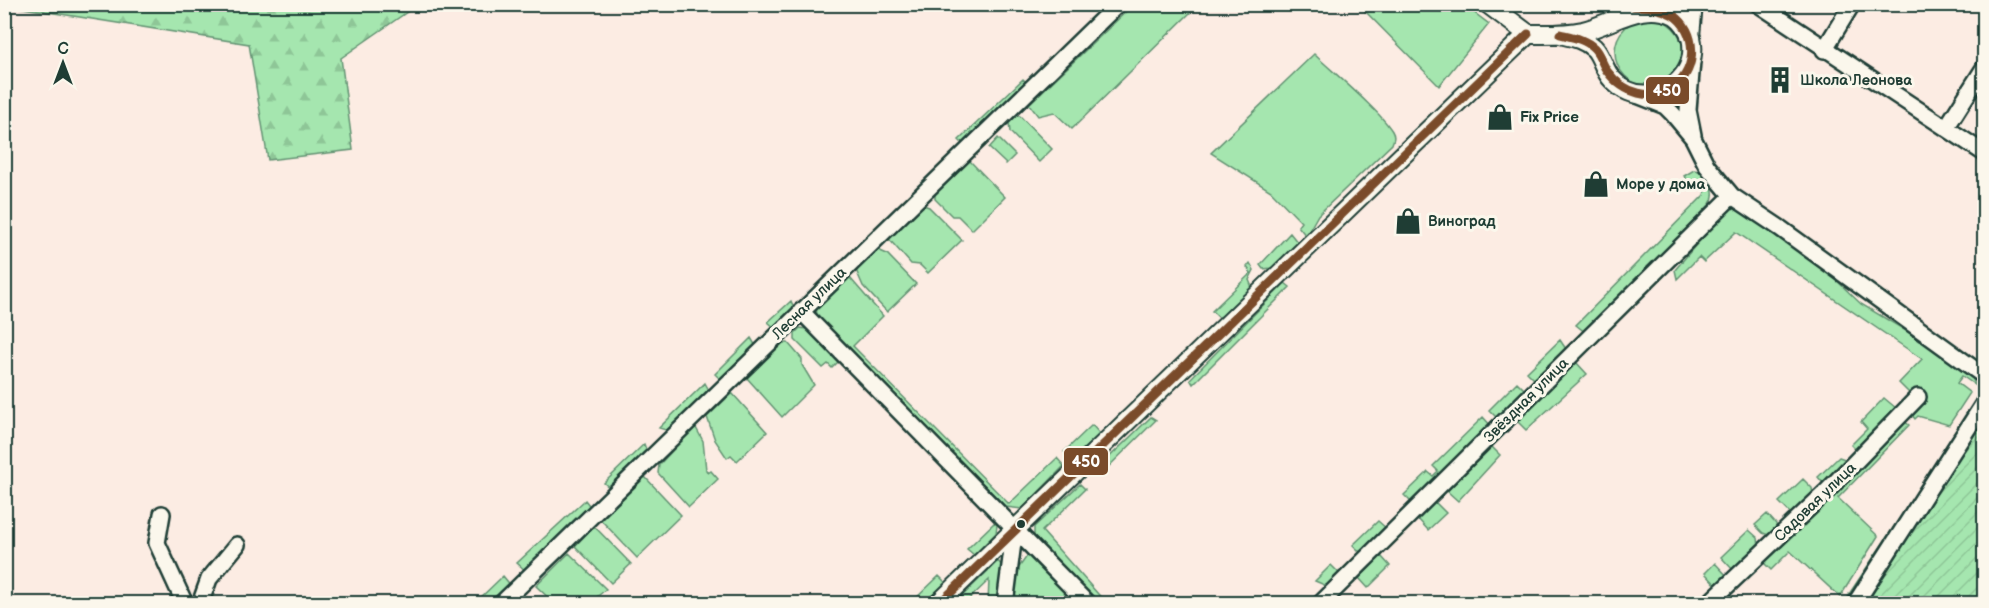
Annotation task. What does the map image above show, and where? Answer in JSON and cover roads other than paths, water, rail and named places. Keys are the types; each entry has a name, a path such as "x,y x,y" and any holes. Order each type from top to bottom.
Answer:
{"street":[{"name":"Лесная улица","path":"501,603 1118,4"},
{"path":"1488,4 1528,34 1584,31 1628,9 1650,4 1668,9 1682,20 1691,45 1688,71 1677,85 1661,93 1637,95"},
{"path":"1692,4 1688,110 1693,138"},
{"path":"1758,4 1824,50 1984,153"},
{"path":"1824,50 1852,4"},
{"path":"1603,64 1601,46 1606,29 1628,9"},
{"path":"938,603 1528,34"},
{"path":"1560,34 1579,38 1595,49 1612,80 1637,95 1665,106 1693,138 1707,166 1732,196 1984,376"},
{"path":"1946,128 1984,68"},
{"name":"Звёздная улица","path":"1320,603 1732,196"},
{"path":"801,311 1088,603"},
{"name":"Садовая улица","path":"1708,603 1827,491 1918,397"},
{"path":"1855,603 1984,403"},
{"path":"162,514 157,543 185,603"},
{"path":"1005,603 1015,527"},
{"path":"200,603 209,579 237,544"}],"place":[{"name":"Школа Леонова","path":"1780,80"},
{"name":"Fix Price","path":"1500,117"},
{"name":"Море у дома","path":"1596,184"},
{"name":"Виноград","path":"1408,221"}]}
